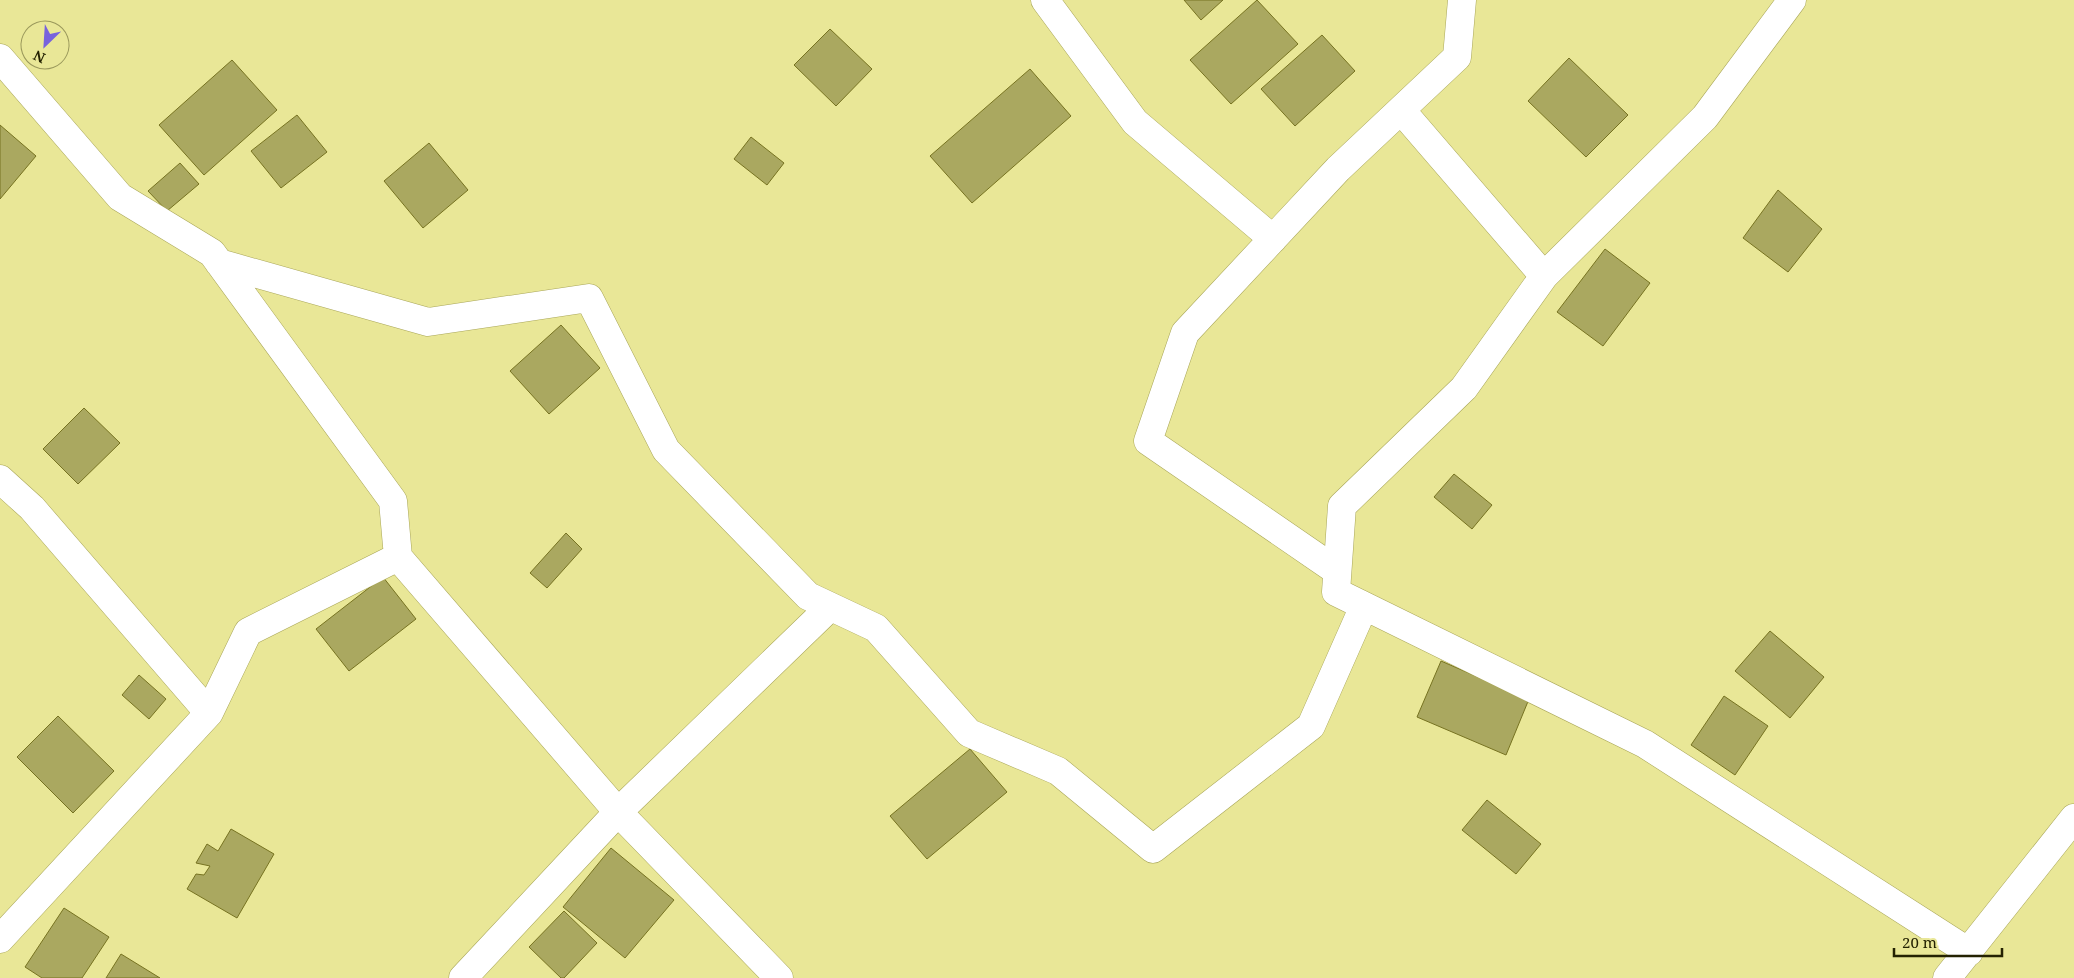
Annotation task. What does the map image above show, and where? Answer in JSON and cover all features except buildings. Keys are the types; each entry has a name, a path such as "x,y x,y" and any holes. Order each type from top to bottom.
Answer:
{"street":[{"path":"1045,0 1135,122 1273,239"},
{"path":"1337,571 1148,441 1185,333 1338,169 1457,57 1462,0"},
{"path":"1792,0 1705,117 1544,276 1464,388 1342,506 1336,592 1645,744 1968,952"},
{"path":"0,58 120,197 212,253 393,502 398,557 618,812 779,978"},
{"path":"1401,110 1544,276"},
{"path":"219,263 428,322 589,298 666,450 808,596 876,628 970,733 1058,770 1153,849 1311,726 1364,606"},
{"path":"0,478 32,508 209,713"},
{"path":"0,939 209,713 248,632 398,557"},
{"path":"463,978 618,812 830,607"},
{"path":"1946,978 2074,818"}]}
